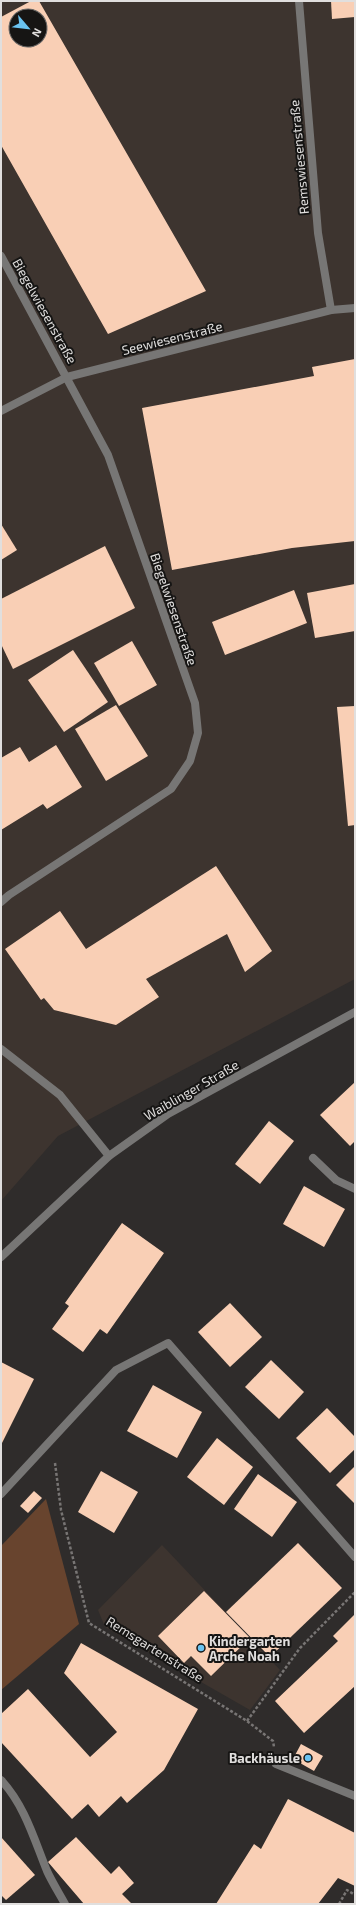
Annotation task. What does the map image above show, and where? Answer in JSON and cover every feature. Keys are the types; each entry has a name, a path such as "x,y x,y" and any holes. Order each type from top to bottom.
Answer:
{"street":[{"name":"Remswiesenstraße","path":"298,1 318,233 331,310"},
{"name":"Biegelwiesenstraße","path":"1,256 108,455 195,703 198,733 190,761 170,789 9,895 1,902"},
{"name":"Seewiesenstraße","path":"1,411 67,377 331,310 355,308"},
{"name":"Waiblinger Straße","path":"1,1257 109,1156 168,1114 355,1012"},
{"path":"1,1049 60,1094 109,1156"},
{"path":"313,1158 336,1180 355,1189"},
{"path":"1,1494 116,1370 168,1343 355,1557"},
{"path":"276,1764 355,1796"},
{"path":"1,1780 13,1793 25,1815 48,1873 65,1904"}],"path":[{"name":"Remsgartenstraße","path":"51,1440 61,1510 89,1622 247,1721 273,1741 276,1764"},
{"path":"247,1721 300,1648 355,1592"},
{"path":"339,1904 346,1890 355,1895"}],"shaded area":[{"path":"1,1 355,1 355,979 58,1136 1,1201"},
{"path":"46,1499 79,1624 1,1690 1,1546"},
{"name":"Kindergarten Arche Noah","path":"162,1545 280,1670 250,1710 105,1627 98,1610"}],"building":[{"path":"31,1 39,1 43,8 18,8"},
{"path":"331,1 355,1 355,17 332,19"},
{"path":"8,13 8,48 48,48 48,17 206,291 108,334 1,145 1,17"},
{"path":"355,359 355,541 292,548 172,570 142,408 314,376 312,367"},
{"path":"1,524 17,550 1,560"},
{"path":"105,546 135,608 13,669 1,644 1,599"},
{"path":"355,584 355,631 315,638 307,593"},
{"path":"294,590 307,623 225,655 212,622"},
{"path":"132,641 157,685 119,706 94,663"},
{"path":"73,650 108,702 64,732 28,680"},
{"path":"116,705 148,756 106,781 75,729"},
{"path":"355,706 355,825 348,826 337,707"},
{"path":"56,745 82,787 47,809 43,804 1,830 1,758 20,747 29,762"},
{"path":"216,866 272,951 245,972 227,934 146,979 159,997 116,1025 54,1010 44,998 41,1000 5,949 60,911 86,949"},
{"path":"355,1082 355,1141 350,1146 320,1115"},
{"path":"269,1121 294,1141 260,1184 235,1164"},
{"path":"304,1186 345,1209 324,1247 283,1224"},
{"path":"122,1223 164,1253 107,1334 100,1329 83,1352 52,1329 69,1306 65,1303"},
{"path":"230,1303 262,1337 230,1367 198,1332"},
{"path":"271,1360 304,1392 279,1419 245,1387"},
{"path":"1,1362 34,1379 1,1445"},
{"path":"153,1385 202,1412 177,1458 127,1431"},
{"path":"327,1408 355,1437 355,1449 330,1473 296,1438"},
{"path":"217,1438 253,1467 224,1505 187,1477"},
{"path":"355,1466 355,1504 336,1485"},
{"path":"101,1471 138,1492 114,1533 78,1512"},
{"path":"258,1474 297,1502 272,1537 234,1509"},
{"path":"34,1491 42,1498 28,1513 20,1506"},
{"path":"298,1543 342,1588 270,1657 226,1612"},
{"path":"204,1591 250,1638 211,1676 191,1656 184,1663 158,1636"},
{"path":"355,1614 355,1686 304,1733 275,1701 338,1641 333,1636"},
{"path":"81,1643 198,1709 164,1770 127,1803 121,1796 99,1817 88,1804 72,1819 1,1742 1,1714 28,1689 90,1757 117,1732 64,1673"},
{"name":"Backhäusle","path":"301,1744 323,1756 314,1771 293,1759"},
{"path":"288,1799 355,1833 355,1886 338,1878 318,1904 216,1904 254,1844 261,1849"},
{"path":"1,1837 35,1875 6,1900 1,1895"},
{"path":"76,1837 111,1874 119,1866 134,1883 122,1894 132,1904 84,1904 48,1862"}],"place":[{"name":"Kindergarten Arche Noah","path":"201,1648"},
{"name":"Backhäusle","path":"308,1758"}]}
